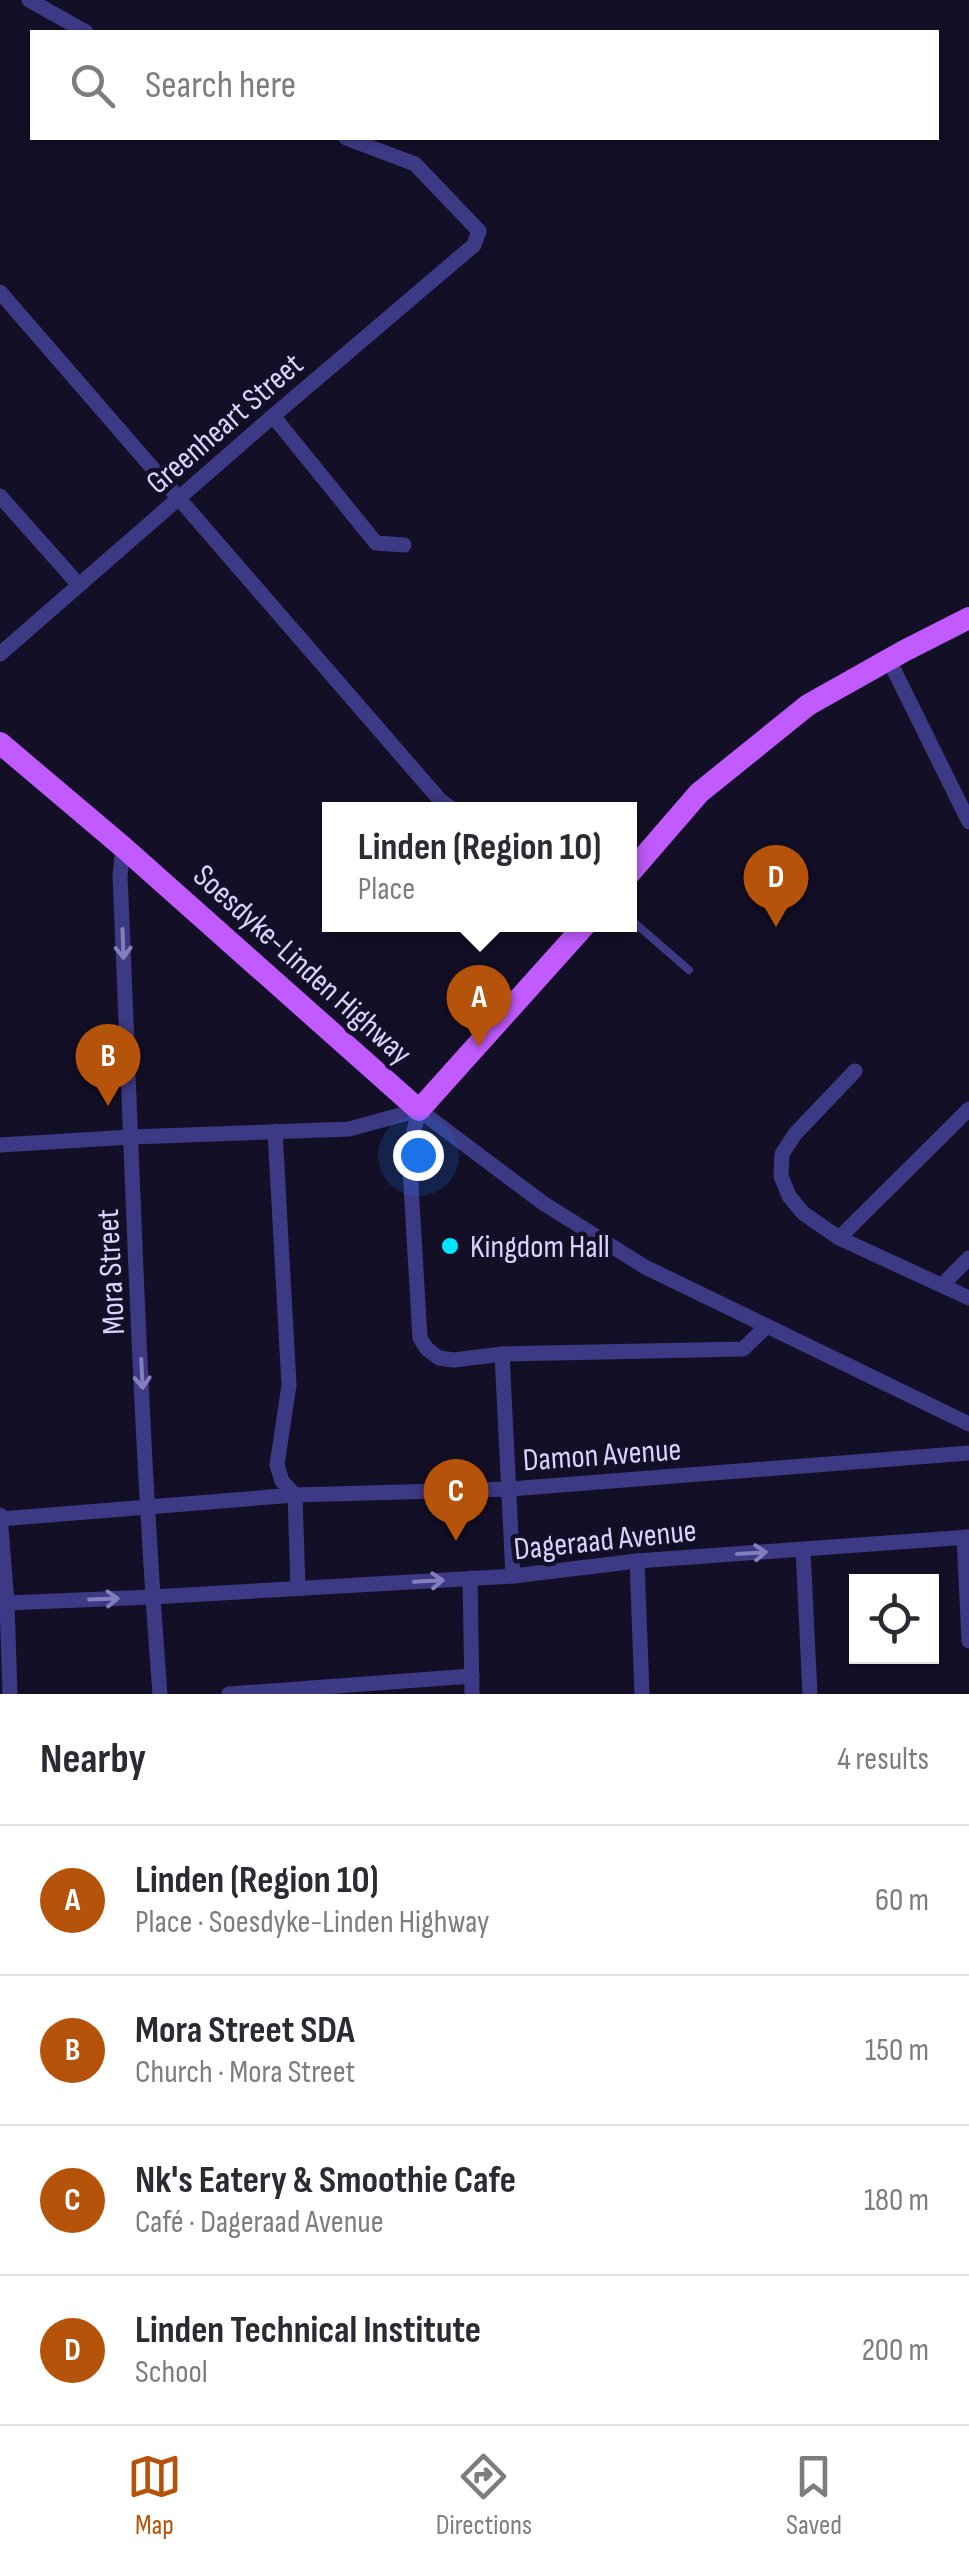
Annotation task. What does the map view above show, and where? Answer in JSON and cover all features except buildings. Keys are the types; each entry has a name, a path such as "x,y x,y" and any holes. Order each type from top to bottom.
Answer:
{"main road":[{"path":"637,865 699,794 808,705 969,618"},
{"name":"Soesdyke-Linden Highway","path":"0,743 419,1110 579,932"}],"street":[{"path":"28,0 82,30"},
{"name":"Greenheart Street","path":"0,654 474,245 479,231 415,164 351,140"},
{"path":"0,292 443,802"},
{"path":"273,416 376,543 404,545"},
{"path":"0,496 78,584"},
{"path":"888,660 969,822"},
{"name":"Mora Street","path":"123,847 120,876 131,1136 160,1694"},
{"path":"856,1071 795,1134 782,1154 782,1176 790,1196 803,1213 839,1238 969,1298"},
{"path":"839,1238 969,1109"},
{"path":"0,1145 349,1129 419,1110"},
{"path":"419,1110 543,1203 645,1267 969,1424"},
{"path":"419,1110 409,1150 420,1338 427,1350 439,1358 743,1349 766,1327"},
{"path":"275,1131 290,1385 277,1465 282,1481 296,1495 298,1588"},
{"path":"942,1285 969,1258"},
{"path":"502,1354 512,1576"},
{"name":"Damon Avenue","path":"0,1517 296,1495 510,1488 969,1453"},
{"path":"0,1517 10,1694"},
{"path":"966,1537 969,1641"},
{"name":"Dageraad Avenue","path":"7,1602 512,1576 637,1560 966,1537"},
{"path":"803,1550 810,1694"},
{"path":"637,1560 642,1694"},
{"path":"470,1578 472,1694"},
{"path":"229,1694 472,1676"}],"lane":[{"path":"637,925 689,970"}],"place":[{"name":"Linden Technical Institute","path":"776,927"},
{"name":"Linden (Region 10)","path":"479,1047"},
{"name":"Mora Street SDA","path":"108,1106"},
{"name":"Kingdom Hall","path":"450,1246"},
{"name":"Nk's Eatery & Smoothie Cafe","path":"456,1541"}]}
